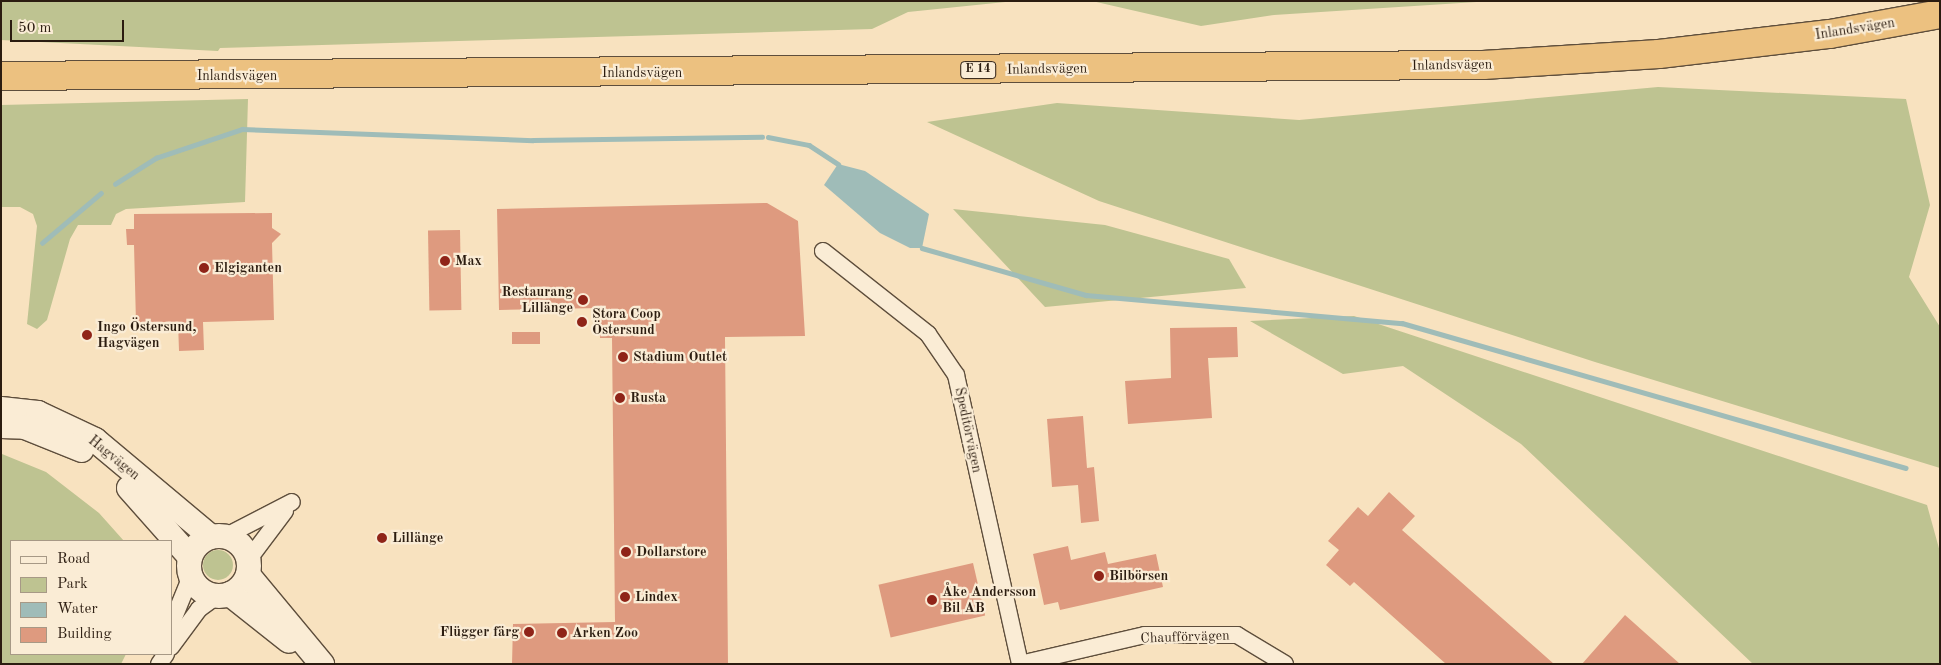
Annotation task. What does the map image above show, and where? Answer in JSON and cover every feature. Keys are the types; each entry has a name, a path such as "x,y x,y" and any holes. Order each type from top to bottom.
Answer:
{"highway":[{"name":"Inlandsvägen","path":"9,70 1479,50 1656,41 1926,1"},
{"name":"Inlandsvägen","path":"9,70 1483,65 1659,54 1830,34 1940,14"}],"street":[{"name":"Speditörvägen","path":"823,251 928,334 956,375 1020,664"},
{"name":"Hagvägen","path":"1,409 38,413 95,440 219,537"},
{"name":"Hagvägen","path":"1,426 25,427 69,442 110,469 169,540"},
{"path":"172,622 198,544 219,537 292,502 248,567 224,595 199,609 172,646"},
{"path":"219,537 243,547 248,567 320,664"},
{"name":"Hagvägen","path":"172,544 190,566"},
{"path":"190,566 203,592 224,595 320,664"},
{"name":"Chaufförvägen","path":"1020,664 1146,636 1237,635 1285,664"}],"green space":[{"path":"1,1 1015,1 908,12 872,29 220,48 218,51 1,40"},
{"path":"1092,1 1492,1 1274,15 1201,26"},
{"path":"1658,87 1906,99 1930,205 1909,277 1940,327 1940,468 1595,362 1099,201 927,122 1057,103 1299,120"},
{"path":"248,99 245,202 126,209 116,214 111,225 78,225 70,239 47,320 37,329 27,324 37,226 33,214 20,207 1,207 1,105"},
{"path":"953,209 1105,225 1229,259 1246,288 1045,307"},
{"path":"1354,316 1927,505 1940,552 1940,664 1753,664 1521,444 1403,366 1343,374 1250,321"},
{"path":"2,454 46,472 99,513 123,540 10,540 10,655 126,655 121,664 1,664"},
{"path":"218,550 229,554 233,565 229,576 218,580 207,576 203,565 207,554"}],"water":[{"path":"838,164 865,171 929,214 922,248 910,248 880,233 824,185"}],"building":[{"path":"767,203 798,221 805,336 725,337 728,664 512,664 513,624 615,622 612,338 600,338 599,308 499,310 497,209"},
{"name":"Elgiganten","path":"272,213 272,228 281,234 272,243 274,320 203,322 204,350 179,351 178,322 136,323 134,245 127,245 126,229 134,229 134,214"},
{"name":"Max","path":"460,230 461,310 429,311 428,231"},
{"path":"1237,327 1238,357 1208,358 1212,418 1128,424 1125,381 1171,378 1170,328"},
{"path":"512,332 540,332 540,344 512,344"},
{"path":"1083,416 1087,468 1094,467 1099,521 1081,523 1078,485 1052,487 1047,419"},
{"path":"1389,492 1415,516 1402,530 1554,664 1446,664 1354,582 1350,586 1326,565 1339,550 1328,541 1358,507 1368,516"},
{"name":"Bilbörsen","path":"1068,546 1071,560 1105,552 1108,564 1156,554 1163,587 1060,610 1058,602 1044,605 1033,554"},
{"name":"Åke Andersson Bil AB","path":"973,563 985,616 891,637 878,585"},
{"path":"1625,615 1680,664 1582,664"}],"waterway":[{"path":"115,184 156,158 242,129 533,140 762,137"},
{"path":"768,137 809,145 838,164"},
{"path":"42,243 101,193"},
{"path":"922,248 1086,295 1402,323 1906,468"}],"place":[{"name":"Max","path":"445,261"},
{"name":"Elgiganten","path":"204,268"},
{"name":"Restaurang Lillänge","path":"583,300"},
{"name":"Stora Coop Östersund","path":"582,322"},
{"name":"Ingo Östersund, Hagvägen","path":"87,335"},
{"name":"Stadium Outlet","path":"623,357"},
{"name":"Rusta","path":"620,398"},
{"name":"Lillänge","path":"382,538"},
{"name":"Dollarstore","path":"626,552"},
{"name":"Bilbörsen","path":"1099,576"},
{"name":"Lindex","path":"625,597"},
{"name":"Åke Andersson Bil AB","path":"932,600"},
{"name":"Flügger färg","path":"529,632"},
{"name":"Arken Zoo","path":"562,633"}]}
